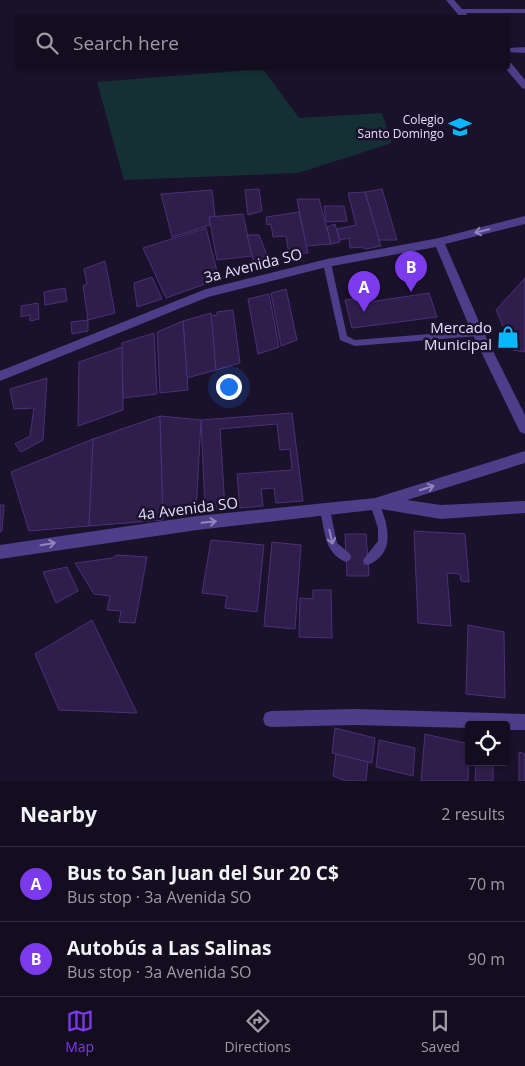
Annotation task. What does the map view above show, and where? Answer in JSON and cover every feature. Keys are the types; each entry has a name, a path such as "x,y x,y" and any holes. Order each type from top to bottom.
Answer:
{"street":[{"path":"450,0 463,14 525,10"},
{"path":"510,50 525,50"},
{"path":"510,68 525,86"},
{"name":"3a Avenida SO","path":"0,376 206,293 327,263 439,242 525,220"},
{"path":"439,242 478,332 525,428"},
{"path":"378,503 525,456"},
{"path":"378,503 441,512 525,507"},
{"name":"4a Avenida SO","path":"0,552 197,523 378,503"},
{"path":"270,719 354,718 525,722"}],"lane":[{"path":"327,263 343,338 349,342 478,332"},
{"path":"368,560 380,551 385,536 378,503"},
{"path":"325,510 333,546 346,557"}],"green space":[{"path":"264,70 299,118 382,113 392,143 298,173 124,180 97,82"}],"building":[{"path":"259,189 262,211 248,215 245,190"},
{"path":"382,189 397,240 379,240 365,192"},
{"path":"212,190 215,216 209,217 210,225 172,237 161,194"},
{"path":"365,192 381,246 366,249 361,247 350,248 349,238 340,240 337,229 356,225 348,193"},
{"path":"297,199 319,199 331,244 306,246"},
{"path":"324,206 344,206 347,221 326,222"},
{"path":"299,212 308,253 289,254 286,236 273,237 271,224 267,225 266,217"},
{"path":"243,214 252,256 217,260 209,217"},
{"path":"335,224 340,242 331,244 327,227"},
{"path":"206,228 219,279 166,298 143,248"},
{"path":"247,235 259,235 271,265 255,267"},
{"path":"105,261 115,313 88,320 83,286 87,284 84,269"},
{"path":"152,277 162,299 137,307 134,283"},
{"path":"525,278 525,352 513,350 496,310"},
{"path":"65,288 67,301 45,305 44,292"},
{"path":"286,289 297,340 281,346 271,293"},
{"path":"429,293 437,317 352,328 345,300 368,297 370,302"},
{"path":"269,294 279,347 258,354 248,299"},
{"path":"38,303 39,319 30,321 30,315 21,317 21,306"},
{"path":"233,310 240,363 216,370 210,316 217,315 217,312"},
{"path":"211,313 216,370 187,378 183,321"},
{"path":"88,320 88,331 72,334 71,322"},
{"path":"183,321 188,390 160,393 157,332"},
{"path":"154,333 157,394 123,398 122,343"},
{"path":"122,347 123,410 78,426 79,362"},
{"path":"47,378 43,440 21,452 15,444 30,436 34,408 14,409 10,389"},
{"path":"292,413 303,501 276,503 274,488 261,489 263,506 240,508 237,474 292,470 290,449 280,450 277,424 220,429 225,508 205,510 201,420"},
{"path":"160,416 163,520 89,526 93,439"},
{"path":"160,416 201,420 196,513 163,516"},
{"path":"93,439 89,526 29,531 11,472"},
{"path":"0,505 4,505 2,531 0,532"},
{"path":"414,531 465,534 469,582 461,581 460,574 447,573 451,626 418,623"},
{"path":"345,534 366,534 369,576 347,576"},
{"path":"211,540 264,545 257,612 225,608 227,596 202,593"},
{"path":"272,542 301,545 295,629 264,626"},
{"path":"116,555 147,557 135,623 119,622 121,611 107,610 110,596 94,594 75,563 113,558"},
{"path":"67,567 78,591 56,603 43,572"},
{"path":"313,590 331,590 332,638 299,637 300,598 313,599"},
{"path":"92,620 137,713 59,710 35,654"},
{"path":"468,625 504,632 505,698 466,694"},
{"path":"335,728 375,738 372,763 332,753"},
{"path":"425,734 465,743 465,766 468,766 468,781 421,781"},
{"path":"379,740 415,748 413,776 376,767"},
{"path":"519,752 525,754 525,781 519,781"},
{"path":"336,754 368,762 366,781 346,781 333,776"},
{"path":"476,766 493,766 493,781 475,781"}],"place":[{"name":"Colegio Santo Domingo","path":"460,127"},
{"name":"Autobús a Las Salinas","path":"411,292"},
{"name":"Bus to San Juan del Sur 20 C$","path":"364,312"},
{"name":"Mercado Municipal","path":"508,337"}]}
